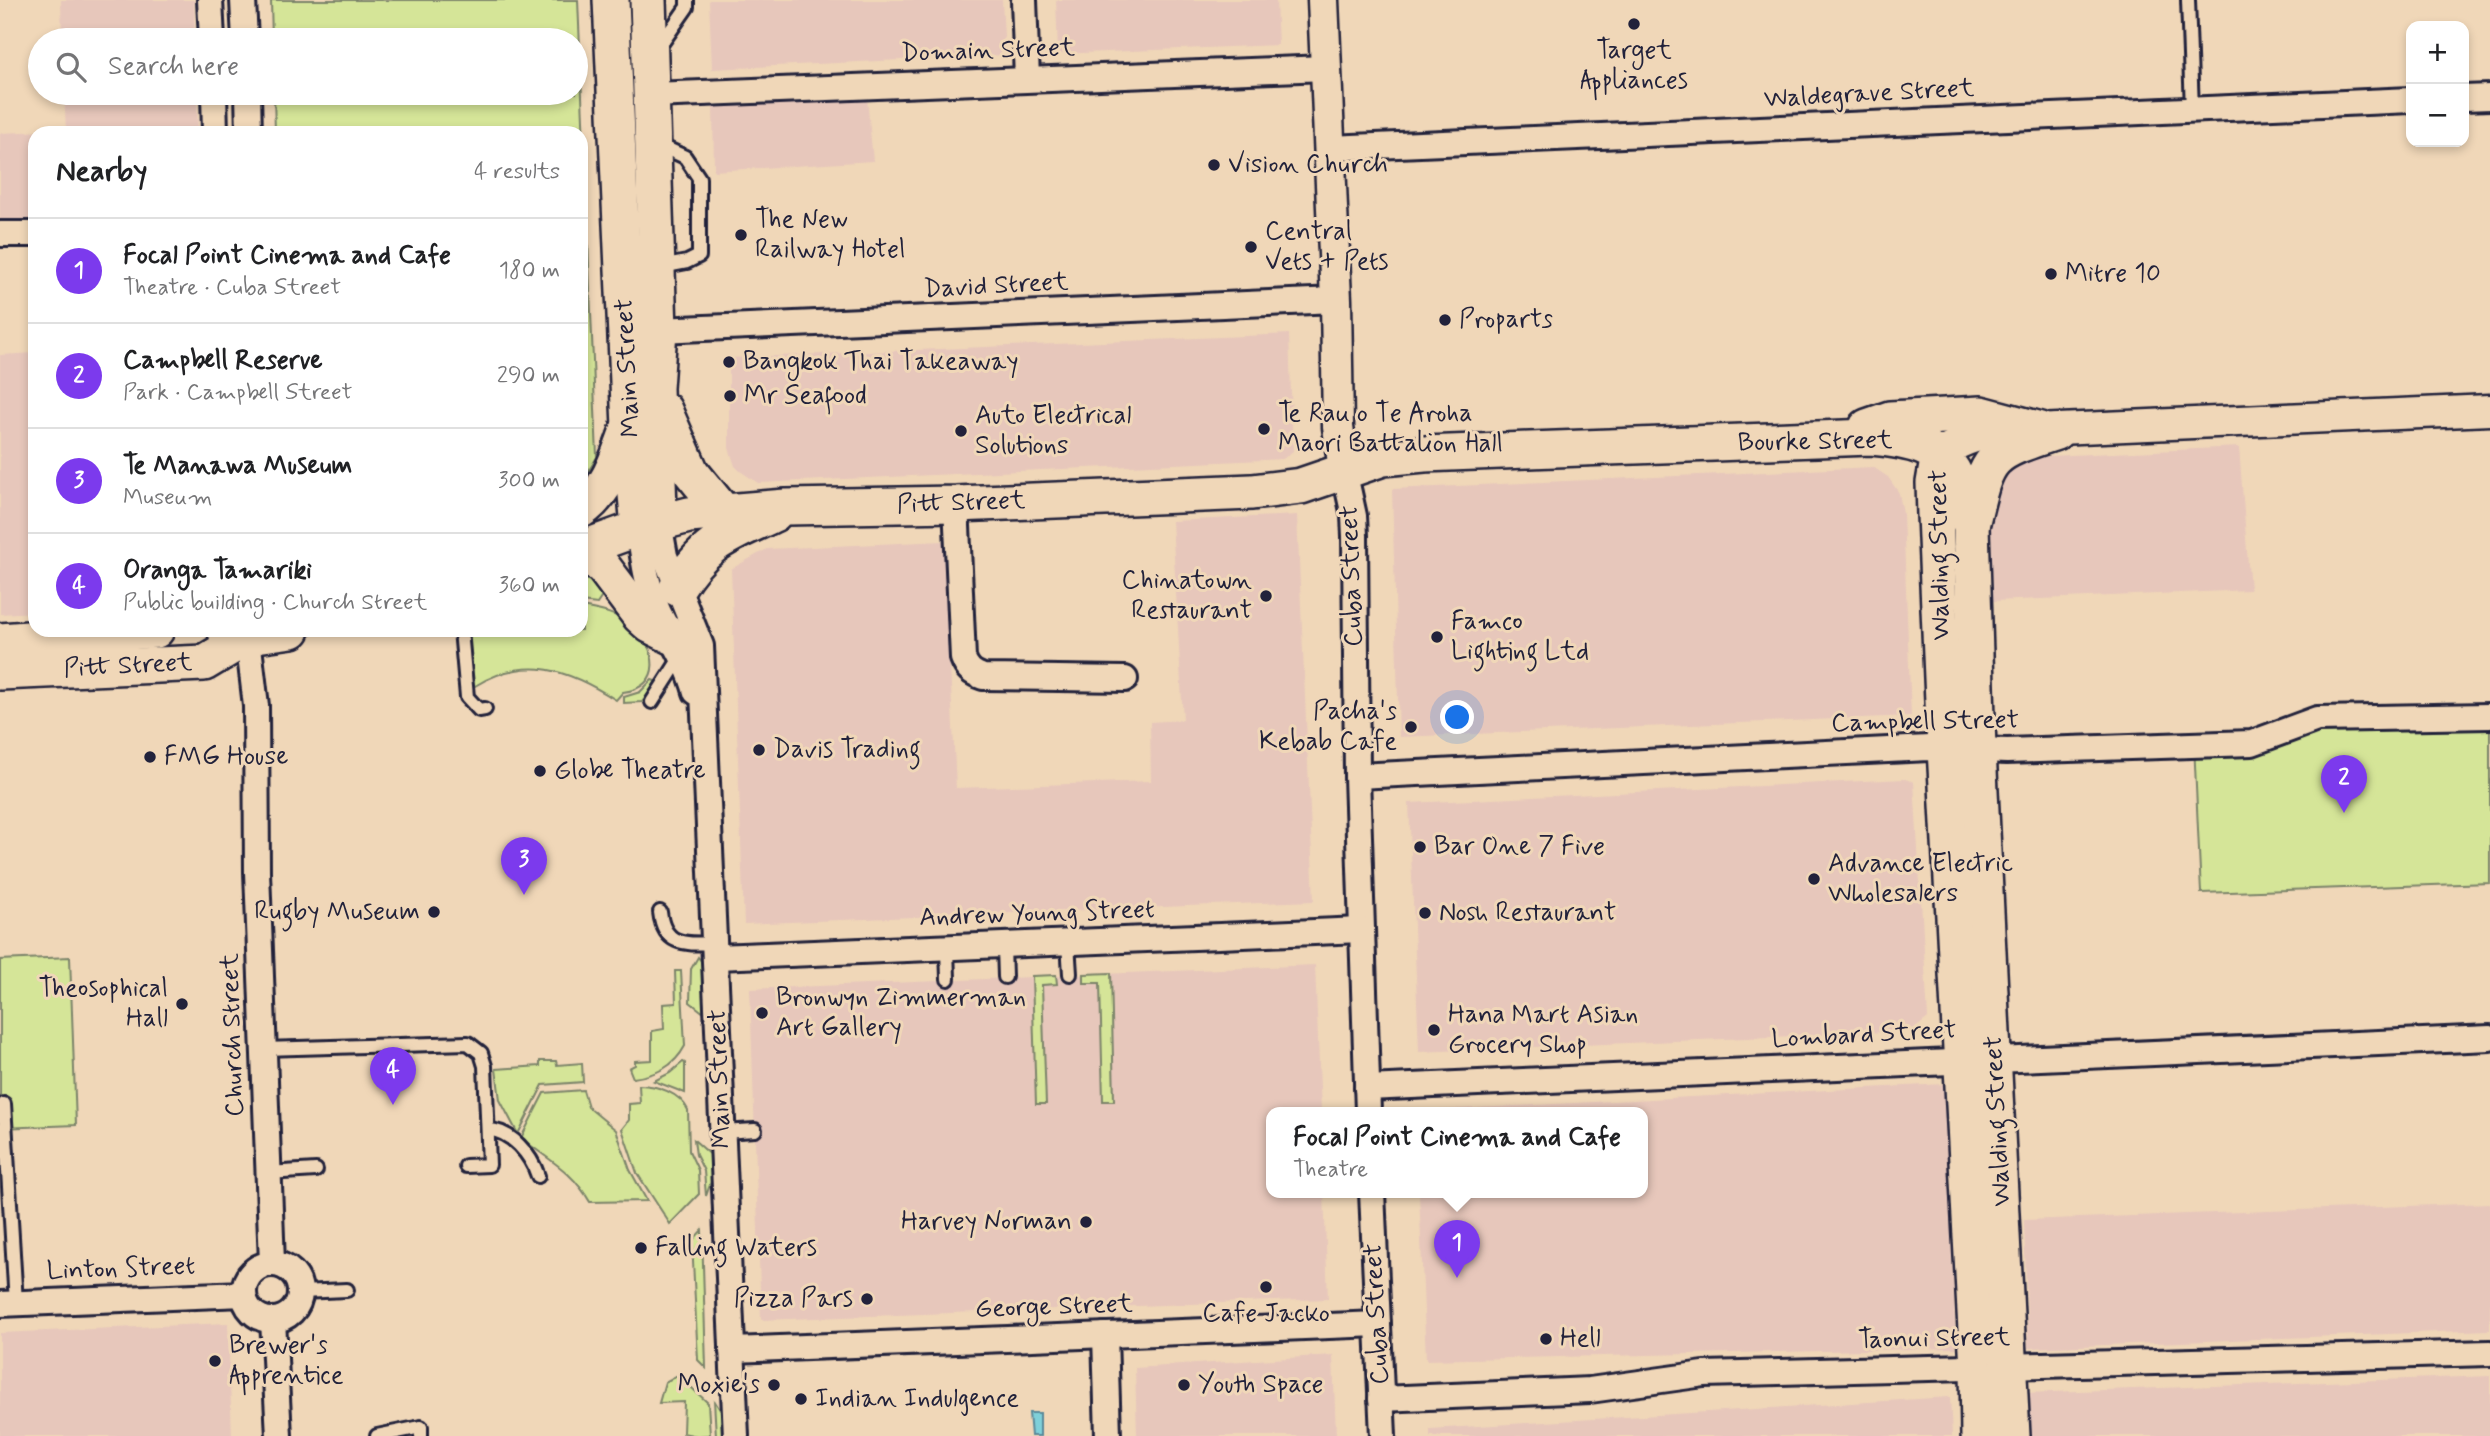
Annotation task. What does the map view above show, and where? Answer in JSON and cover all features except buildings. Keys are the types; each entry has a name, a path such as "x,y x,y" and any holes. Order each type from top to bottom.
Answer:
{"main road":[{"name":"Main Street","path":"611,0 630,427 649,525"},
{"name":"Main Street","path":"648,0 659,330 649,525"},
{"path":"655,387 691,472 723,511"},
{"path":"1834,439 1890,419 1981,414 2053,429"},
{"path":"588,503 596,496 618,460 630,427"},
{"path":"1971,526 1983,477 1994,458 2012,446 2053,429"},
{"name":"Bourke Street","path":"1344,470 1383,458 1424,454 1834,439 1900,439 1939,454"},
{"name":"Walding Street","path":"1939,454 1950,466 1958,483 1962,504 1971,526 1961,749"},
{"name":"Walding Street","path":"1939,454 1934,483 1961,749 1994,1368 2011,1436"},
{"name":"Pitt Street","path":"588,547 682,516 723,511 1252,492 1301,486 1344,470"},
{"path":"677,588 697,558 716,542 786,507"},
{"path":"588,555 603,567 649,625 677,645"},
{"name":"Pitt Street","path":"0,641 57,637"},
{"name":"Pitt Street","path":"0,672 204,663 234,637"},
{"name":"Walding Street","path":"1979,1436 1994,1368"}],"street":[{"path":"210,0 211,28"},
{"path":"243,0 244,28"},
{"path":"1024,0 1027,79"},
{"name":"Cuba Street","path":"1323,0 1336,300 1338,426 1355,536 1357,776 1367,1100"},
{"name":"Domain Street","path":"652,95 1326,68"},
{"path":"2469,98 2490,97"},
{"name":"Waldegrave Street","path":"1329,148 2406,100"},
{"path":"214,105 215,126"},
{"path":"249,105 250,126"},
{"path":"0,234 28,234"},
{"name":"David Street","path":"659,330 1336,300"},
{"path":"1939,454 1981,434 2490,410"},
{"path":"956,504 963,658 966,667 983,677 1125,679"},
{"name":"Main Street","path":"649,525 665,556 701,646 737,1436"},
{"name":"Main Street","path":"649,525 649,584 692,679 705,723"},
{"name":"Church Street","path":"242,637 256,706 257,872 272,1263"},
{"name":"Campbell Street","path":"1357,776 1961,749 2007,751 2252,743 2317,719 2490,716"},
{"name":"Andrew Young Street","path":"715,950 947,948 1361,930"},
{"name":"Lombard Street","path":"1367,1100 1979,1060 2490,1038"},
{"name":"Cuba Street","path":"1372,1198 1383,1436"},
{"path":"272,1263 289,1269 299,1283 300,1292 299,1300 289,1314 273,1320 256,1316 245,1303 244,1294 244,1285 254,1269 272,1263"},
{"name":"Linton Street","path":"8,1304 244,1294"},
{"path":"273,1320 279,1436"},
{"name":"George Street","path":"732,1350 1378,1324"},
{"path":"1105,1335 1108,1436"},
{"name":"Taonui Street","path":"1381,1399 1590,1390 1704,1374 2490,1353"}],"lane":[{"path":"651,60 687,7 687,0"},
{"path":"2189,0 2192,110"},
{"path":"462,637 467,697 479,710 485,709"},
{"path":"652,702 677,645"},
{"path":"660,912 661,925 667,935 677,941 715,950"},
{"path":"1068,943 1070,974"},
{"path":"1004,946 1005,977"},
{"path":"947,948 948,979"},
{"path":"263,1049 468,1043 477,1049 483,1059 489,1165 466,1166"},
{"path":"4,1104 8,1304"},
{"path":"488,1130 499,1130 510,1138 534,1163 538,1176"},
{"path":"723,1132 755,1130"},
{"path":"268,1173 316,1170"},
{"path":"300,1292 347,1290"},
{"path":"377,1436 421,1427 421,1436"}],"shaded area":[{"path":"61,0 194,0 195,28 62,28"},
{"path":"709,0 1002,0 1005,55 712,69"},
{"path":"1056,0 1276,0 1278,45 1058,54"},
{"path":"867,98 873,161 714,171 713,104"},
{"path":"65,105 197,105 198,126 66,126"},
{"path":"28,132 28,221 0,222 0,133"},
{"path":"1289,334 1293,451 1283,459 758,483 735,466 729,448 729,358"},
{"path":"28,353 28,612 0,614 0,355"},
{"path":"2239,447 2250,590 1993,601 1990,484 2007,458"},
{"path":"1873,467 1888,477 1899,493 1903,514 1911,716 1399,737 1392,489"},
{"path":"1297,515 1314,901 744,924 731,569 767,549 944,541 956,788 1151,781 1150,722 1183,720 1172,521"},
{"path":"1905,779 1914,782 1928,1018 1912,1031 1419,1052 1409,803"},
{"path":"1315,965 1321,1107 1266,1107 1266,1198 1324,1198 1328,1299 761,1320 750,989"},
{"path":"1945,1084 1956,1348 1426,1360 1419,1198 1648,1198 1648,1107 1494,1107"},
{"path":"2490,1203 2490,1330 2028,1348 2024,1220"},
{"path":"228,1323 232,1436 0,1436 0,1333"},
{"path":"1333,1355 1336,1436 1137,1436 1135,1368"},
{"path":"2490,1376 2490,1436 2023,1436 2021,1393"},
{"path":"1950,1397 1952,1436 1430,1436 1430,1429"}],"green space":[{"path":"271,0 578,0 579,28 272,28"},
{"path":"274,105 582,105 583,126 275,126"},
{"path":"588,241 597,457 588,472"},
{"path":"588,577 605,592 597,604 588,603"},
{"path":"588,608 622,618 633,626 651,655 651,675 645,683 636,689 623,692 616,700 599,689 564,674 530,668 512,670 475,686 470,683 469,637 588,637"},
{"path":"652,680 658,682 642,702 624,703 624,697 640,692"},
{"path":"2490,716 2490,883 2201,893 2194,744 2317,719"},
{"path":"70,957 76,1125 0,1128 0,960"},
{"path":"698,957 704,965 705,1014 690,1002 691,969"},
{"path":"675,971 681,971 685,1046 664,1069 633,1078 629,1068 635,1065 635,1061 652,1060 652,1031 664,1029 663,1004 676,1003"},
{"path":"1111,973 1114,1101 1103,1101 1100,983 1084,983 1084,974"},
{"path":"1056,975 1057,984 1042,985 1046,1104 1036,1104 1032,976"},
{"path":"540,1061 556,1061 557,1065 582,1063 583,1082 543,1085 518,1134 500,1100 496,1069 540,1066"},
{"path":"683,1062 685,1093 654,1081 670,1073"},
{"path":"639,1085 667,1091 680,1099 688,1110 689,1151 698,1170 699,1194 670,1224 637,1173 622,1129 629,1120 629,1104 640,1103"},
{"path":"583,1090 588,1107 616,1130 630,1170 647,1201 590,1202 567,1173 521,1138 544,1093"},
{"path":"694,1140 712,1156 712,1179 706,1196 704,1171 696,1155"},
{"path":"702,1230 706,1368 698,1360 692,1241"},
{"path":"678,1375 708,1403 710,1435 683,1433 684,1402 659,1403 665,1382"},
{"path":"714,1400 722,1413 723,1436 716,1436"}],"water":[{"path":"1029,1413 1040,1413 1040,1436 1031,1436"}],"place":[{"name":"Target Appliances","path":"1634,24"},
{"name":"Vision Church","path":"1214,165"},
{"name":"The New Railway Hotel","path":"741,235"},
{"name":"Central Vets + Pets","path":"1251,247"},
{"name":"Mitre 10","path":"2051,274"},
{"name":"Proparts","path":"1445,320"},
{"name":"Bangkok Thai Takeaway","path":"729,362"},
{"name":"Mr Seafood","path":"730,396"},
{"name":"Te Rau o Te Aroha Maori Battalion Hall","path":"1264,429"},
{"name":"Auto Electrical Solutions","path":"961,431"},
{"name":"Chinatown Restaurant","path":"1266,596"},
{"name":"Famco Lighting Ltd","path":"1437,637"},
{"name":"Pacha's Kebab Cafe","path":"1411,727"},
{"name":"Davis Trading","path":"759,750"},
{"name":"FMG House","path":"150,757"},
{"name":"Globe Theatre","path":"540,771"},
{"name":"Campbell Reserve","path":"2344,813"},
{"name":"Bar One 7 Five","path":"1420,847"},
{"name":"Advance Electric Wholesalers","path":"1814,879"},
{"name":"Te Manawa Museum","path":"524,895"},
{"name":"Rugby Museum","path":"434,912"},
{"name":"Nosh Restaurant","path":"1425,913"},
{"name":"Theosophical Hall","path":"182,1004"},
{"name":"Bronwyn Zimmerman Art Gallery","path":"762,1013"},
{"name":"Hana Mart Asian Grocery Shop","path":"1434,1030"},
{"name":"Oranga Tamariki","path":"393,1105"},
{"name":"Harvey Norman","path":"1086,1222"},
{"name":"Falling Waters","path":"641,1248"},
{"name":"Focal Point Cinema and Cafe","path":"1457,1278"},
{"name":"Cafe Jacko","path":"1266,1287"},
{"name":"Pizza Pars","path":"867,1299"},
{"name":"Hell","path":"1546,1339"},
{"name":"Brewer's Apprentice","path":"215,1361"},
{"name":"Moxie's","path":"774,1385"},
{"name":"Youth Space","path":"1184,1385"},
{"name":"Indian Indulgence","path":"801,1399"}]}
